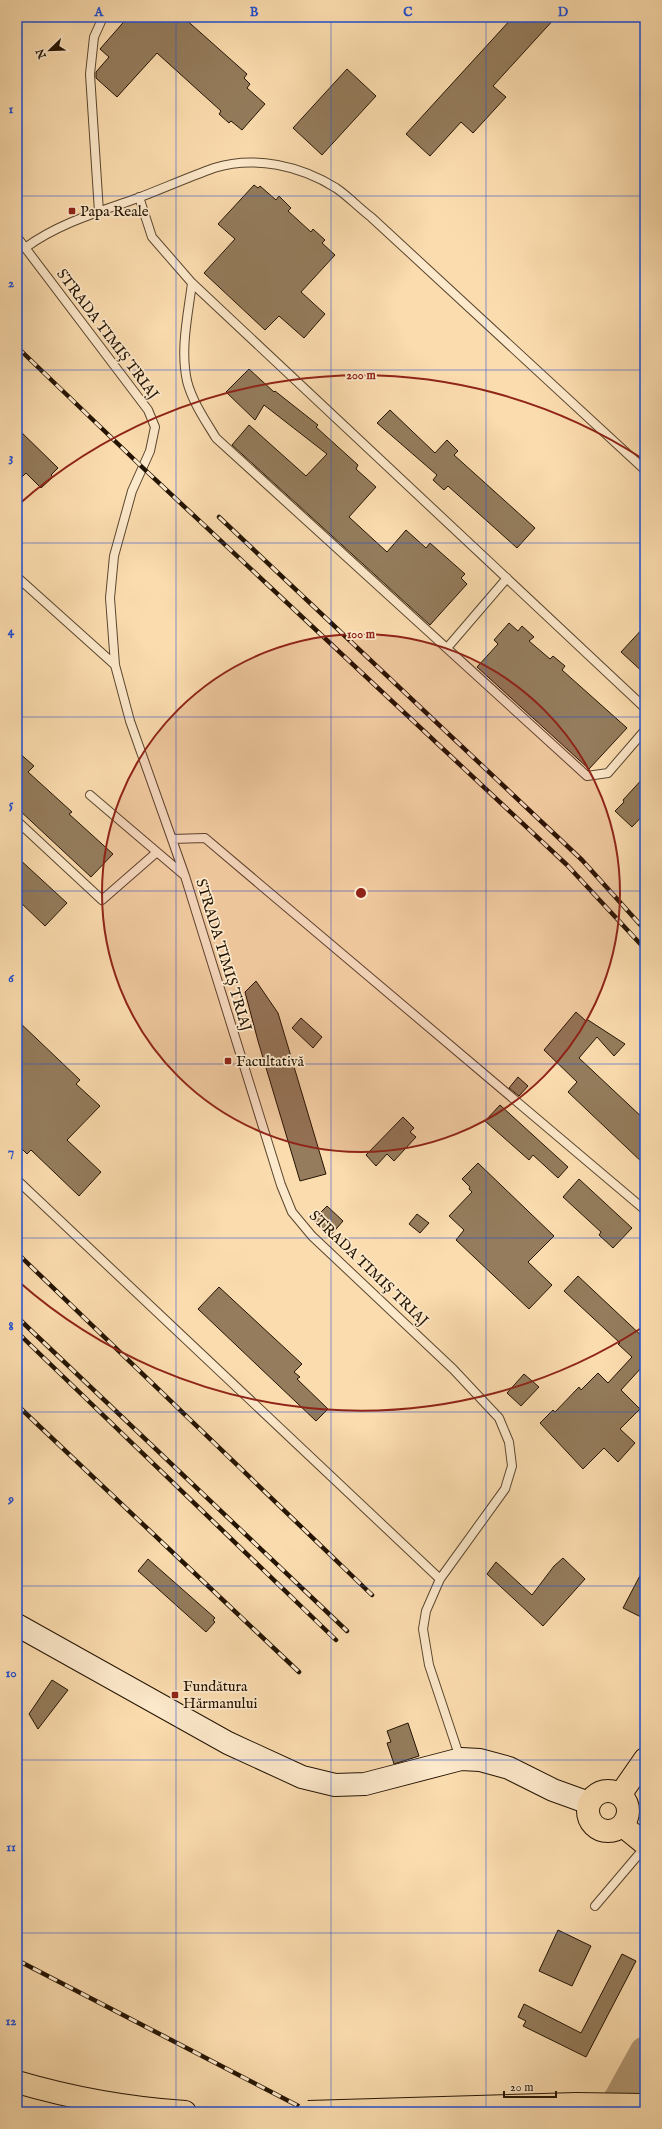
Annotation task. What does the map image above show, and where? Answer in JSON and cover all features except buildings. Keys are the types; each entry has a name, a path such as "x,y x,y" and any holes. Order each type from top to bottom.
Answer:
{"main road":[{"path":"17,1625 228,1743 302,1777 335,1785 365,1784 461,1759 480,1760 495,1763 553,1790 589,1803"},
{"path":"620,1794 645,1759"},
{"path":"611,1791 620,1794 627,1802 629,1808 627,1820 622,1826 610,1831 597,1828 589,1817 589,1803 598,1793 611,1791"},
{"path":"622,1826 645,1845"},
{"path":"17,2082 58,2094 98,2103 186,2112"},
{"path":"308,2112 576,2104 645,2104"}],"lane":[{"path":"99,212 90,74 94,37 103,17"},
{"path":"25,248 45,233 216,168 245,162 273,164 303,171 336,188 645,470"},
{"path":"139,198 152,237 192,283 645,708"},
{"name":"STRADA TIMIȘ TRIAJ","path":"17,237 148,410 155,428 150,451 132,491 114,556 110,598 115,665 130,721 185,876 281,1184 292,1212 312,1236 448,1364 474,1391 499,1418 509,1442 512,1466 505,1489 440,1579 426,1611 423,1629 432,1672 461,1759"},
{"path":"192,283 184,346 187,381 198,409 216,438 587,776 608,773 645,730"},
{"path":"17,577 115,665"},
{"path":"447,648 507,578"},
{"path":"90,795 185,876"},
{"path":"17,822 102,900 157,852"},
{"path":"172,839 205,838 645,1210"},
{"path":"17,1180 440,1579"},
{"path":"595,1906 645,1845"}],"waterway":[{"path":"612,2112 645,2052"}],"railway":[{"path":"17,347 142,467 567,865 645,949"},
{"path":"219,517 582,860 645,930"},
{"path":"17,1253 372,1595"},
{"path":"17,1317 347,1631"},
{"path":"17,1332 336,1640"},
{"path":"17,1405 299,1672"},
{"path":"17,1960 310,2112"}],"place":[{"name":"Papa Reale","path":"72,211"},
{"name":"Facultativă","path":"228,1061"},
{"name":"Fundătura Hărmanului","path":"175,1695"}]}
